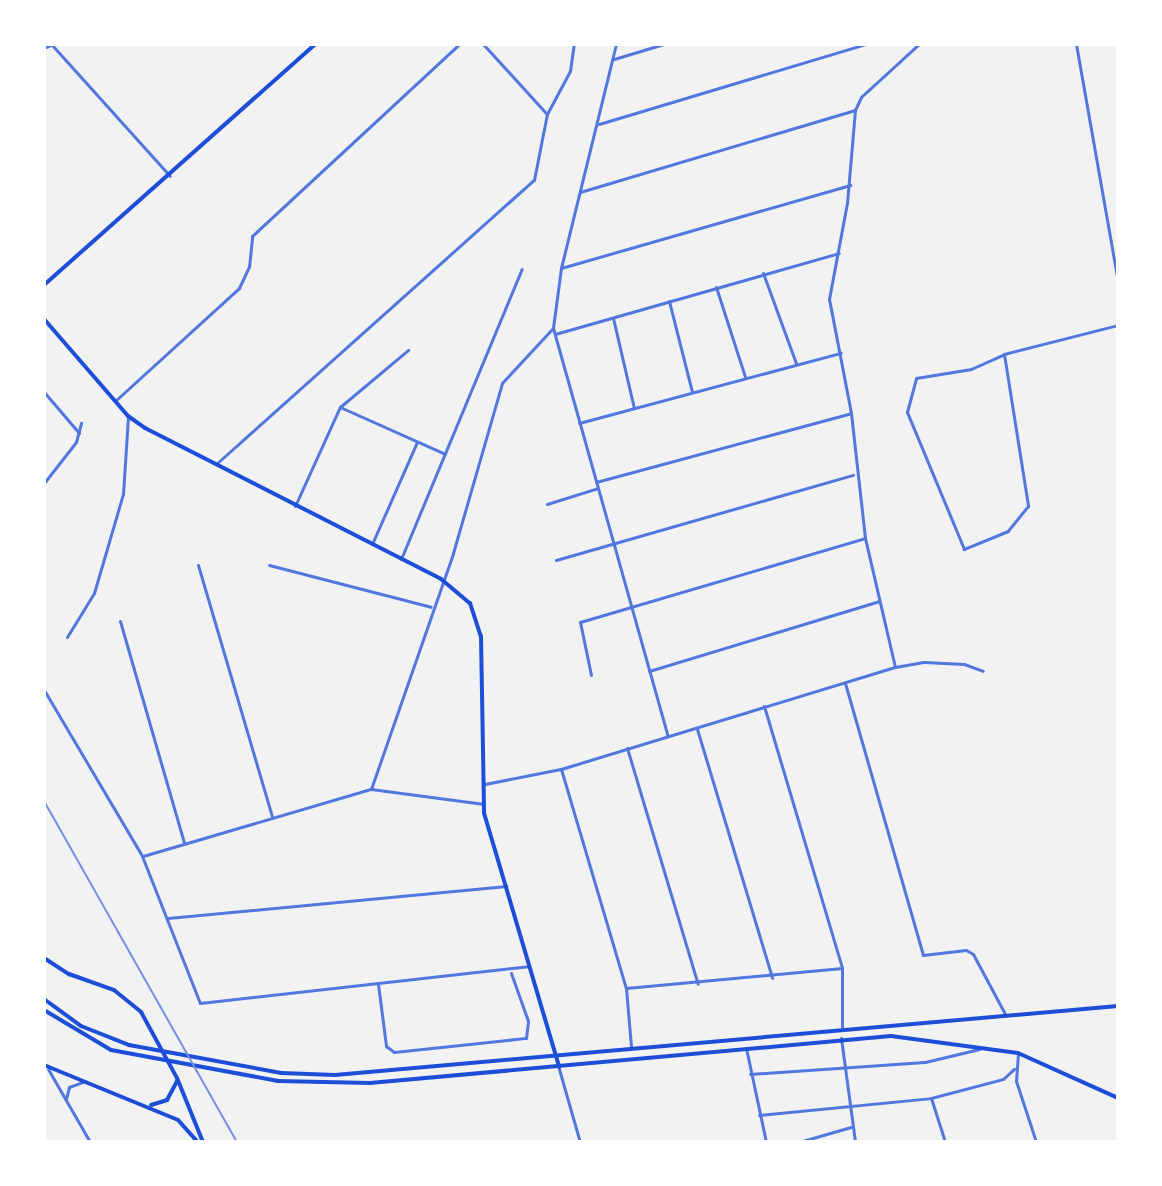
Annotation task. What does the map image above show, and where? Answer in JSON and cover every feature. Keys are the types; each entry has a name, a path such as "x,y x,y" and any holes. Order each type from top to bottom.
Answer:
{"main road":[{"path":"44,285 315,44"},
{"path":"44,319 128,416 215,465 441,579 470,603 480,628 484,804 559,1067"},
{"path":"44,958 124,995 149,1024 177,1078 200,1142"},
{"path":"44,999 104,1037 158,1052 307,1075 368,1074 631,1046 1118,1006"},
{"path":"44,1010 88,1040 162,1061 238,1075 370,1083 841,1038 915,1038 1018,1053 1118,1098"},
{"path":"46,1067 144,1103 178,1120 200,1142"},
{"path":"144,1103 167,1100 177,1078"}],"street":[{"path":"44,48 52,44 170,176"},
{"path":"115,401 239,288 249,267 252,236 459,44"},
{"path":"483,44 547,114"},
{"path":"215,465 534,180 547,114 570,71 574,44"},
{"path":"616,44 599,124 561,268 553,328 668,736"},
{"path":"613,59 664,44"},
{"path":"599,124 866,44"},
{"path":"895,667 865,538 854,475 851,413 829,299 850,185 855,110 861,97 919,44"},
{"path":"1076,44 1118,282"},
{"path":"580,192 855,110"},
{"path":"561,268 850,185"},
{"path":"555,334 839,253"},
{"path":"401,559 522,269"},
{"path":"763,273 796,363"},
{"path":"716,287 745,377"},
{"path":"669,301 692,392"},
{"path":"612,316 634,408"},
{"path":"1004,354 1028,506 1008,531 964,549 907,412 908,392 916,378 971,369 1004,354 1118,325"},
{"path":"371,789 431,607 453,553 502,383 553,328"},
{"path":"295,506 340,407 408,350"},
{"path":"579,423 841,353"},
{"path":"44,392 79,433"},
{"path":"340,407 445,454"},
{"path":"596,482 851,413"},
{"path":"67,637 94,593 119,507 128,416"},
{"path":"44,483 79,433 81,423"},
{"path":"372,544 417,442"},
{"path":"556,560 854,475"},
{"path":"547,504 598,488"},
{"path":"591,675 580,622 865,538"},
{"path":"198,565 272,817"},
{"path":"269,565 431,607"},
{"path":"649,671 880,601"},
{"path":"120,621 184,843"},
{"path":"484,784 561,769 895,667 924,662 964,664 983,671"},
{"path":"845,682 923,955 966,950 973,954 1005,1014"},
{"path":"44,690 142,856 200,1003 511,972 530,965"},
{"path":"764,706 842,968 842,1027"},
{"path":"696,728 772,978"},
{"path":"627,748 698,984"},
{"path":"561,769 626,988 631,1046"},
{"path":"142,856 371,789 484,804"},
{"path":"168,918 506,886"},
{"path":"626,988 772,978 842,968"},
{"path":"378,984 388,1051 522,1041 529,1032 528,1021 511,972"},
{"path":"841,1038 855,1142"},
{"path":"746,1048 766,1142"},
{"path":"750,1074 925,1062 979,1049"},
{"path":"1018,1053 1014,1069 1036,1142"},
{"path":"46,1067 90,1142"},
{"path":"559,1067 580,1142"},
{"path":"759,1115 931,1098 1003,1079 1014,1069"},
{"path":"66,1099 69,1087 83,1082"},
{"path":"931,1098 945,1142"},
{"path":"799,1142 851,1127"}],"railway":[{"path":"44,801 237,1142"}]}
